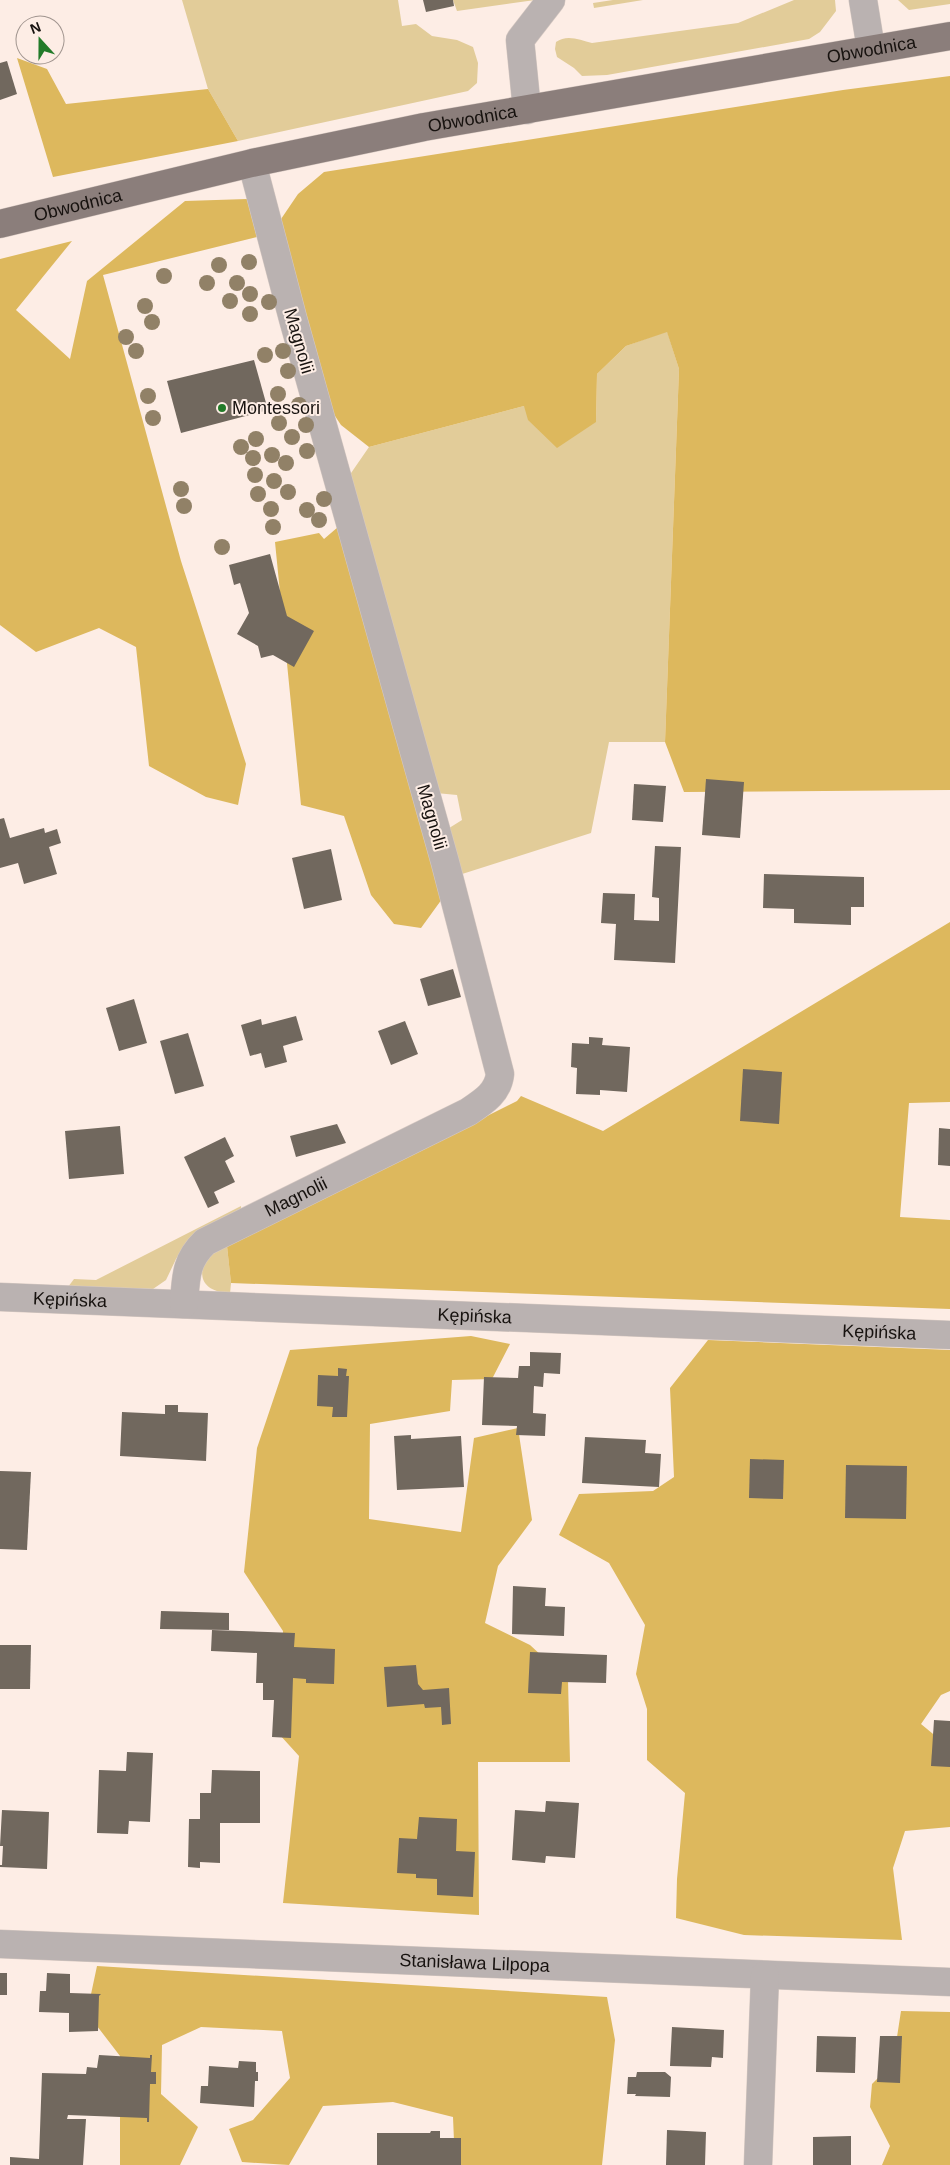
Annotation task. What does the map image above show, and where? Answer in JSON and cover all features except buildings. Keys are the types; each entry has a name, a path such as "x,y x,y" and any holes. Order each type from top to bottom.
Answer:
{"main road":[{"name":"Obwodnica","path":"0,224 252,163 424,127 950,36"}],"street":[{"path":"527,110 520,40 552,0"},
{"path":"863,0 870,49"},
{"name":"Magnolii","path":"184,1304 189,1262 195,1252 205,1242 468,1112 494,1092 500,1081 500,1074 445,862 295,328 252,163"},
{"name":"Kępińska","path":"0,1297 950,1335"},
{"name":"Stanisława Lilpopa","path":"0,1944 950,1982"},
{"path":"758,2165 765,1976"}],"shaded area":[{"path":"182,0 398,0 402,26 416,24 432,36 457,40 473,47 478,63 477,83 468,91 238,141 208,89"},
{"path":"453,0 535,0 457,11"},
{"path":"613,0 643,0 594,8 593,3"},
{"path":"794,0 835,0 836,11 820,32 809,39 607,75 582,76 574,68 557,57 555,49 556,42 565,38 574,38 592,43 738,23"},
{"path":"898,0 950,0 950,4 909,10"},
{"path":"19,65 36,65 47,69 66,104 208,89 238,141 53,177"},
{"path":"950,76 950,790 684,792 665,742 679,369 667,332 626,346 597,374 596,422 557,448 528,420 524,406 369,447 341,425 329,407 279,222 298,194 324,172 843,90"},
{"path":"247,199 257,237 103,275 181,561 246,764 238,805 206,797 149,766 136,647 99,628 36,652 0,625 0,259 72,241 16,310 70,359 87,281 185,201"},
{"path":"667,331 679,369 665,742 609,742 591,833 459,875 446,830 462,820 457,795 436,793 349,476 369,447 524,406 596,422 597,374 626,346"},
{"path":"338,527 442,899 421,928 394,924 371,895 344,816 301,805 275,542 319,533 324,539"},
{"path":"950,922 950,1102 909,1103 900,1217 950,1220 950,1309 231,1283 227,1246 517,1101 521,1096 603,1131"},
{"path":"241,1206 241,1213 184,1247 166,1280 153,1289 68,1287 74,1279 96,1280"},
{"path":"227,1246 231,1283 230,1294 214,1290 208,1286 204,1282 202,1271 206,1254"},
{"path":"471,1336 510,1344 492,1379 452,1380 450,1411 370,1424 369,1519 461,1532 474,1438 518,1428 532,1520 498,1566 485,1623 530,1645 568,1680 570,1762 478,1762 479,1915 283,1903 299,1756 279,1734 283,1631 244,1572 257,1448 290,1350"},
{"path":"708,1340 950,1350 950,1691 941,1695 921,1724 950,1748 950,1827 905,1831 893,1868 902,1940 744,1935 676,1918 677,1879 685,1793 647,1760 647,1709 636,1674 645,1625 609,1563 559,1535 579,1494 653,1491 674,1477 670,1388"},
{"path":"97,1966 607,1997 615,2040 602,2165 455,2165 453,2117 393,2102 323,2106 289,2165 242,2162 229,2129 253,2120 290,2078 282,2031 201,2027 162,2045 161,2094 198,2127 180,2165 120,2165 120,2056 87,2013"},
{"path":"901,2011 950,2012 950,2165 882,2165 890,2146 870,2107 872,2084 893,2063"}],"place":[{"name":"Montessori","path":"222,408"}]}
